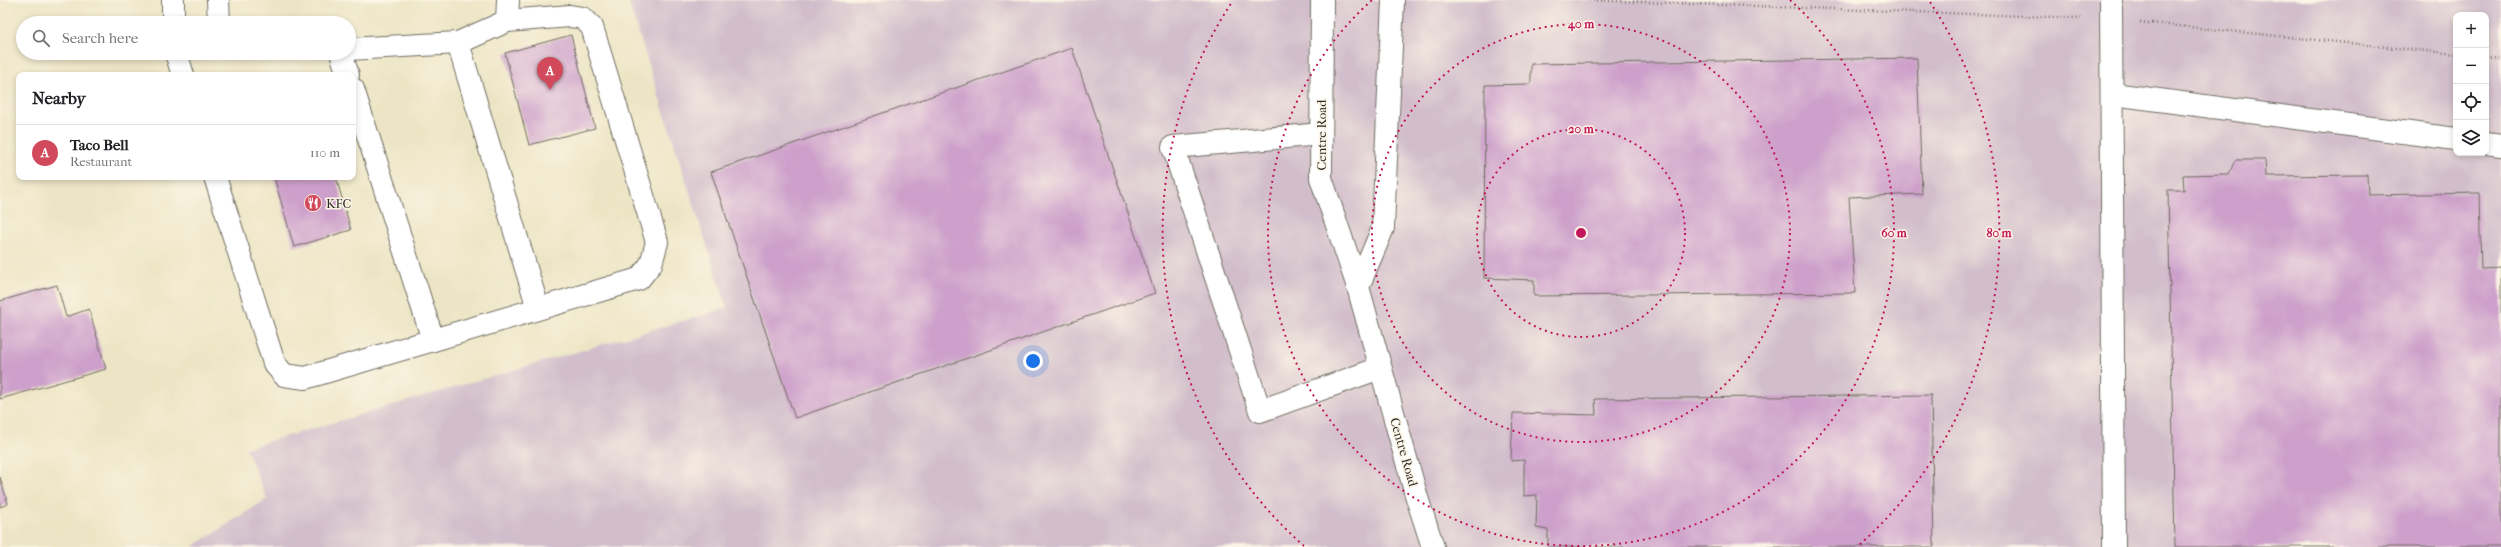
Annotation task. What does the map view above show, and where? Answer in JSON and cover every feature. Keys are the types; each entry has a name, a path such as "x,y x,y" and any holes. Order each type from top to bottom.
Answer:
{"street":[{"path":"173,0 173,16"},
{"path":"218,0 219,16"},
{"path":"507,21 508,0"},
{"name":"Centre Road","path":"1322,0 1321,178 1358,287 1417,498 1433,547"},
{"path":"1358,287 1383,228 1393,0"},
{"path":"2111,10 2113,94 2114,547"},
{"path":"216,180 274,363 284,375 305,378 638,279 651,264 657,242 592,27 583,18 570,16 507,21 458,43 356,48"},
{"path":"458,43 538,308"},
{"path":"178,60 182,72"},
{"path":"343,60 347,72"},
{"path":"2113,94 2453,139"},
{"path":"356,98 433,340"},
{"path":"1321,134 1173,147 1260,411 1380,368"},
{"path":"2489,143 2501,145"}],"path":[{"path":"1589,0 2111,10 2453,54"},
{"path":"2489,57 2501,59"}],"shaded area":[{"path":"628,0 2501,0 2501,547 192,547 267,499 246,448 727,308"}],"building":[{"path":"571,35 595,128 529,145 505,53"},
{"path":"1072,48 1155,293 795,418 711,172"},
{"path":"1917,58 1922,194 1849,197 1855,293 1534,296 1534,280 1484,278 1485,85 1531,84 1531,64"},
{"path":"2235,160 2265,160 2266,176 2367,175 2368,195 2479,193 2481,269 2501,268 2501,547 2175,547 2168,190 2184,190 2183,175 2229,174"},
{"name":"KFC","path":"275,180 337,180 351,230 294,247"},
{"path":"57,285 66,317 89,309 106,369 0,399 0,301"},
{"path":"1931,395 1934,547 1548,547 1548,530 1536,528 1537,495 1524,496 1524,460 1511,461 1513,413 1596,415 1595,399"},
{"path":"0,477 8,504 0,507"}],"place":[{"name":"Taco Bell","path":"550,90"},
{"name":"KFC","path":"313,203"}]}
